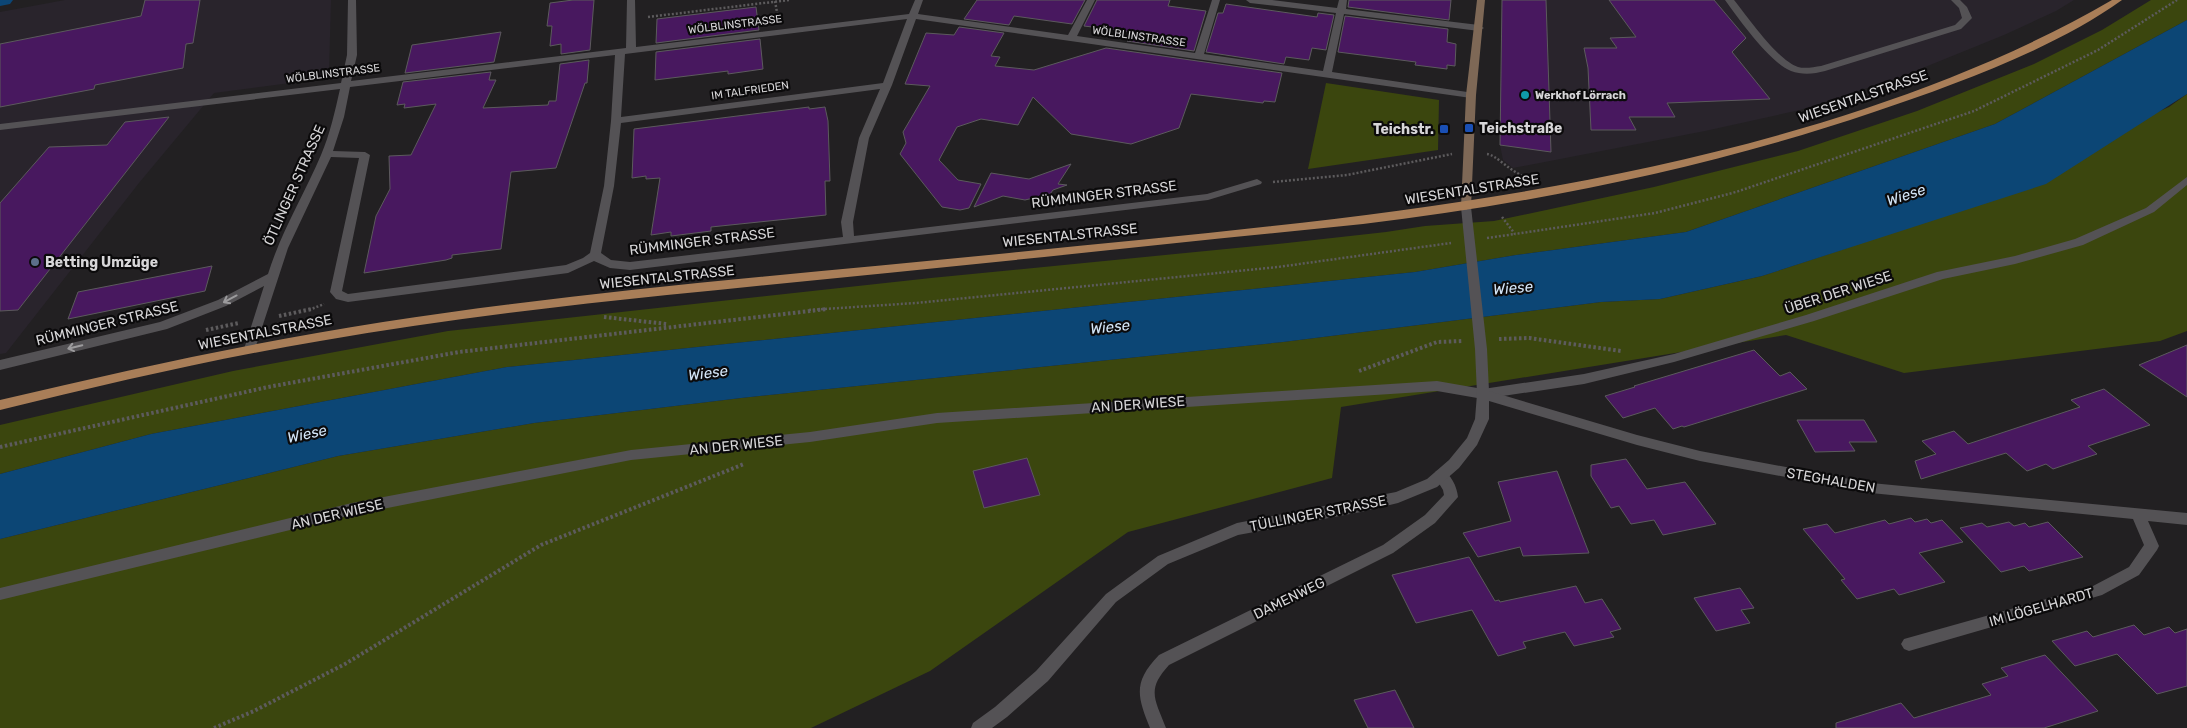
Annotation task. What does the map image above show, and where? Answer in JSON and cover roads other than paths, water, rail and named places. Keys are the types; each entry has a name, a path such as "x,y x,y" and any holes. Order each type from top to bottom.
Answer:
{"main road":[{"name":"WIESENTALSTRASSE","path":"0,405 120,376 250,349 389,326 631,296 1363,220 1466,207 1666,167 1786,137 1848,118 1931,89 2002,60 2090,17 2118,0"}],"street":[{"name":"ÖTLINGER STRASSE","path":"250,349 289,232 327,154 339,117 352,55 352,0"},
{"path":"631,0 631,49"},
{"path":"849,238 847,222 864,138 887,85 919,0"},
{"path":"1071,40 1091,0"},
{"path":"1198,57 1216,0"},
{"path":"1250,0 1479,28"},
{"path":"1327,75 1343,0"},
{"path":"1466,207 1471,95 1481,0"},
{"path":"1729,0 1780,60 1791,68 1805,72 1822,69 1958,27 1967,18 1963,7 1954,0"},
{"name":"WÖLBLINSTRASSE","path":"0,127 347,83 912,16 1071,40 1471,95"},
{"path":"327,154 365,155 336,286 336,292 340,296 348,298 357,297 568,269 587,261 595,254 609,186 616,121 620,51"},
{"name":"IM TALFRIEDEN","path":"616,121 887,85"},
{"name":"ÜBER DER WIESE","path":"1483,394 1584,379 1674,358 1810,318 1941,275 2015,260 2080,242 2150,210 2187,180"},
{"name":"RÜMMINGER STRASSE","path":"595,254 600,261 630,266 849,238 1208,197 1257,182"},
{"name":"TÜLLINGER STRASSE","path":"979,728 1001,712 1042,676 1111,598 1163,560 1237,529 1362,506 1398,497 1432,483 1454,464 1472,441 1482,419 1481,349 1466,207"},
{"name":"RÜMMINGER STRASSE","path":"0,365 170,324 222,303 273,276"},
{"name":"AN DER WIESE","path":"0,594 352,509 631,455 810,437 937,418 1437,386 1483,394"},
{"name":"STEGHALDEN","path":"1483,394 1637,440 1700,456 1871,488 2187,519"},
{"name":"DAMENWEG","path":"1158,728 1145,695 1150,674 1164,660 1388,550 1430,519 1451,497 1450,490 1441,475"},
{"name":"IM LÖGELHARDT","path":"1909,644 2097,591 2134,571 2152,546 2137,513"}],"water":[{"name":"Wiese","path":"2187,20 2187,94 2046,184 1762,276 1660,299 1601,302 1283,342 741,398 534,423 338,456 0,539 0,474 151,434 507,367 1415,272 1516,255 1686,232 1995,124"}],"place":[{"name":"Werkhof Lörrach","path":"1525,95"},
{"name":"Teichstraße","path":"1469,128"},
{"name":"Teichstr.","path":"1444,129"},
{"name":"Betting Umzüge","path":"35,262"}]}
